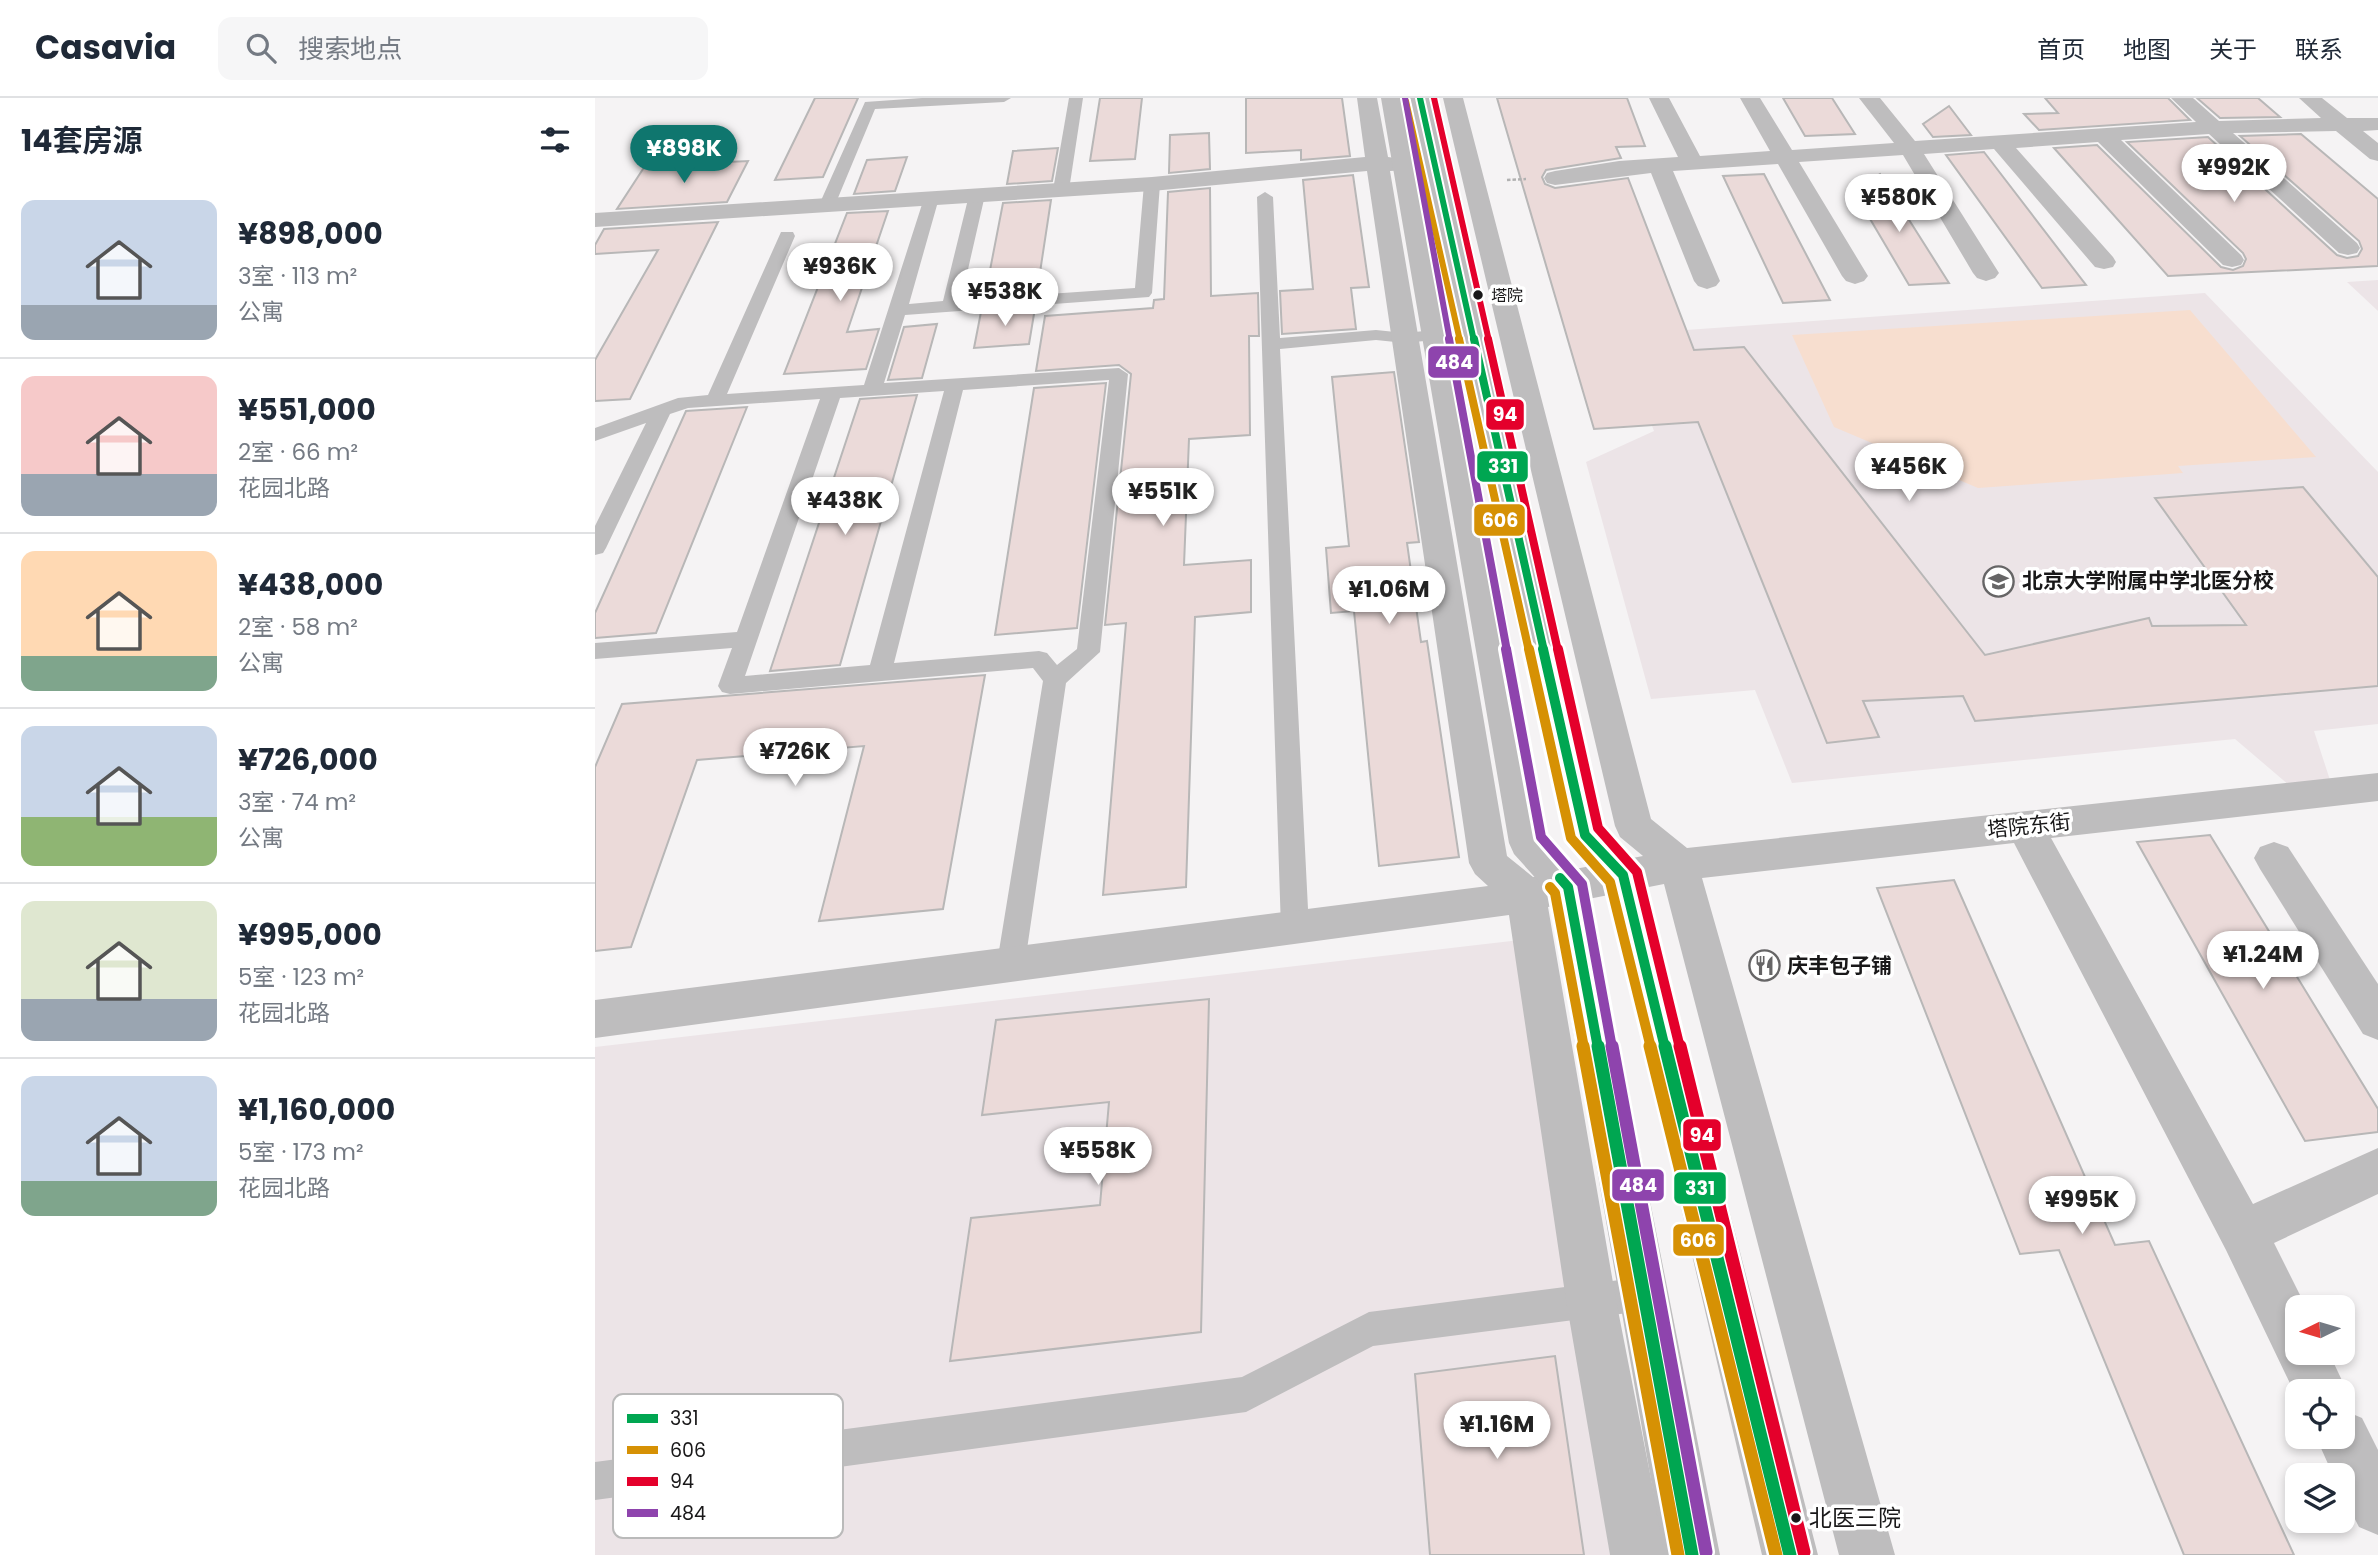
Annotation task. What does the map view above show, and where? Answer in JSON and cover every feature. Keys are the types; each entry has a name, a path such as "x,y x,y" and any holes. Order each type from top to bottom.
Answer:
{"street":[{"path":"1367,98 1390,164 1420,336 1528,844 1568,887 1692,1555"},
{"path":"1390,164 1391,98"},
{"path":"1420,98 1585,835 1623,876 1790,1555"},
{"path":"1453,98 1634,826 1679,865 1867,1555"},
{"path":"1659,98 1693,164"},
{"path":"1750,98 1856,276"},
{"path":"1869,98 1910,149 1986,273"},
{"path":"2181,98 2348,248"},
{"path":"2309,98 2378,154"},
{"path":"1555,178 1660,166 2213,128 2378,124"},
{"path":"2105,137 2232,260"},
{"path":"2001,144 2104,262"},
{"path":"595,220 1152,184 1390,164"},
{"path":"1660,166 1707,281"},
{"path":"1420,336 1489,863 1526,895 1591,1300 1638,1555"},
{"name":"塔院东街","path":"595,1019 1011,963 1295,929 1526,895 1679,865 2378,787"},
{"path":"2025,827 2243,1233 2285,1318"},
{"path":"2274,858 2378,1021"},
{"path":"2243,1233 2378,1170"},
{"path":"2349,1449 2378,1508"}],"lane":[{"path":"827,205 870,105 1004,98"},
{"path":"1061,190 1076,98"},
{"path":"898,310 1143,293 1152,184"},
{"path":"951,306 977,195"},
{"path":"1265,197 1295,929"},
{"path":"872,390 930,198"},
{"path":"715,400 787,236"},
{"path":"1272,344 1376,335 1420,336"},
{"path":"595,436 685,402 1119,374 1088,652 1055,680 1011,963"},
{"path":"880,672 955,385"},
{"path":"832,393 730,686 1039,659 1055,680"},
{"path":"595,548 662,411"},
{"path":"595,650 746,639"},
{"path":"843,1448 1246,1394 1370,1329 1643,1294"},
{"path":"595,1481 613,1479"}],"shaded area":[{"path":"2378,280 2378,311 2347,282"},
{"name":"北京大学附属中学北医分校","path":"2205,293 2378,472 2378,724 2314,731 2330,780 2289,785 2235,739 1792,783 1755,690 1651,699 1586,462 1654,431 1617,335"},
{"path":"2190,310 2316,457 2178,466 2183,473 1978,488 1834,427 1792,335"},
{"path":"1520,940 1610,1555 595,1555 595,1047"}],"building":[{"path":"815,98 858,98 823,177 775,180"},
{"path":"1100,98 1142,98 1135,159 1090,161"},
{"path":"1246,98 1342,98 1350,156 1301,160 1301,150 1246,153"},
{"path":"1497,98 1627,98 1645,146 1616,147 1621,158 1546,170 1542,177 1545,184 1555,188 1628,178 1694,350 1744,347 1985,655 2149,618 2152,626 2246,625 2155,498 2303,487 2378,577 2378,686 1975,721 1963,696 1863,701 1879,737 1827,743 1698,422 1594,429"},
{"path":"1783,98 1832,98 1855,134 1805,136"},
{"path":"2045,98 2168,98 2190,120 2039,130 2024,114 2058,113"},
{"path":"2197,98 2258,98 2280,117 2220,118"},
{"path":"1949,106 1971,135 1933,137 1923,124"},
{"path":"1209,133 1210,169 1169,173 1170,135"},
{"path":"2301,134 2378,199 2378,266 2168,276 2054,148 2097,145 2221,267 2233,270 2243,266 2246,259 2243,253 2127,142 2208,137 2337,255 2347,258 2358,256 2362,249 2359,241 2240,136"},
{"path":"1058,148 1052,181 1007,184 1013,151"},
{"path":"1984,152 2086,285 2042,288 1946,155"},
{"path":"907,157 895,191 854,194 867,160"},
{"path":"748,161 727,202 617,209 645,166"},
{"path":"1764,174 1830,300 1783,303 1723,176"},
{"path":"1880,174 1949,283 1909,285 1853,190"},
{"path":"1353,175 1369,287 1351,288 1356,329 1282,334 1280,291 1313,289 1303,180"},
{"path":"1210,188 1211,296 1258,293 1259,336 1249,336 1250,435 1189,439 1184,565 1251,560 1251,612 1195,617 1186,887 1103,895 1126,623 1105,625 1131,374 1119,365 1036,371 1045,316 1153,308 1154,300 1164,299 1168,192"},
{"path":"1051,200 1037,292 985,296 1003,203"},
{"path":"888,211 847,332 879,329 866,369 784,374 847,213"},
{"path":"718,222 630,399 595,401 595,360 658,250 595,254 595,245 604,229"},
{"path":"1035,308 1029,344 974,348 981,312"},
{"path":"937,324 922,378 888,380 904,327"},
{"path":"1394,372 1419,542 1407,543 1421,642 1427,641 1459,857 1379,866 1354,611 1331,613 1326,548 1349,546 1332,377"},
{"path":"1106,383 1077,628 995,635 1034,388"},
{"path":"917,395 840,665 770,671 860,399"},
{"path":"747,407 656,633 595,638 595,613 686,411"},
{"path":"985,675 943,909 819,921 864,746 697,760 631,947 595,951 595,767 622,704"},
{"path":"2210,835 2378,1109 2378,1132 2305,1141 2137,842"},
{"path":"1954,880 2115,1245 2149,1241 2294,1555 2184,1555 2059,1250 2020,1254 1877,888"},
{"path":"1209,999 1201,1332 950,1361 971,1218 1100,1205 1109,1102 982,1115 996,1020"},
{"path":"1555,1356 1584,1555 1430,1555 1415,1374"}],"transit line":[{"name":"484","path":"1405,98 1541,837 1582,884 1706,1552"},
{"name":"331","path":"1420,98 1585,835 1623,875 1790,1555"},
{"name":"94","path":"1434,98 1598,828 1637,872 1804,1552"},
{"name":"606","path":"1406,101 1571,838 1610,882 1776,1555"},
{"name":"331","path":"1560,878 1568,887 1692,1555"},
{"name":"606","path":"1550,887 1555,893 1678,1555"}],"place":[{"name":"塔院","path":"1478,295"},
{"name":"北京大学附属中学北医分校","path":"1999,581"},
{"name":"庆丰包子铺","path":"1764,966"},
{"name":"北医三院","path":"1796,1518"}]}
